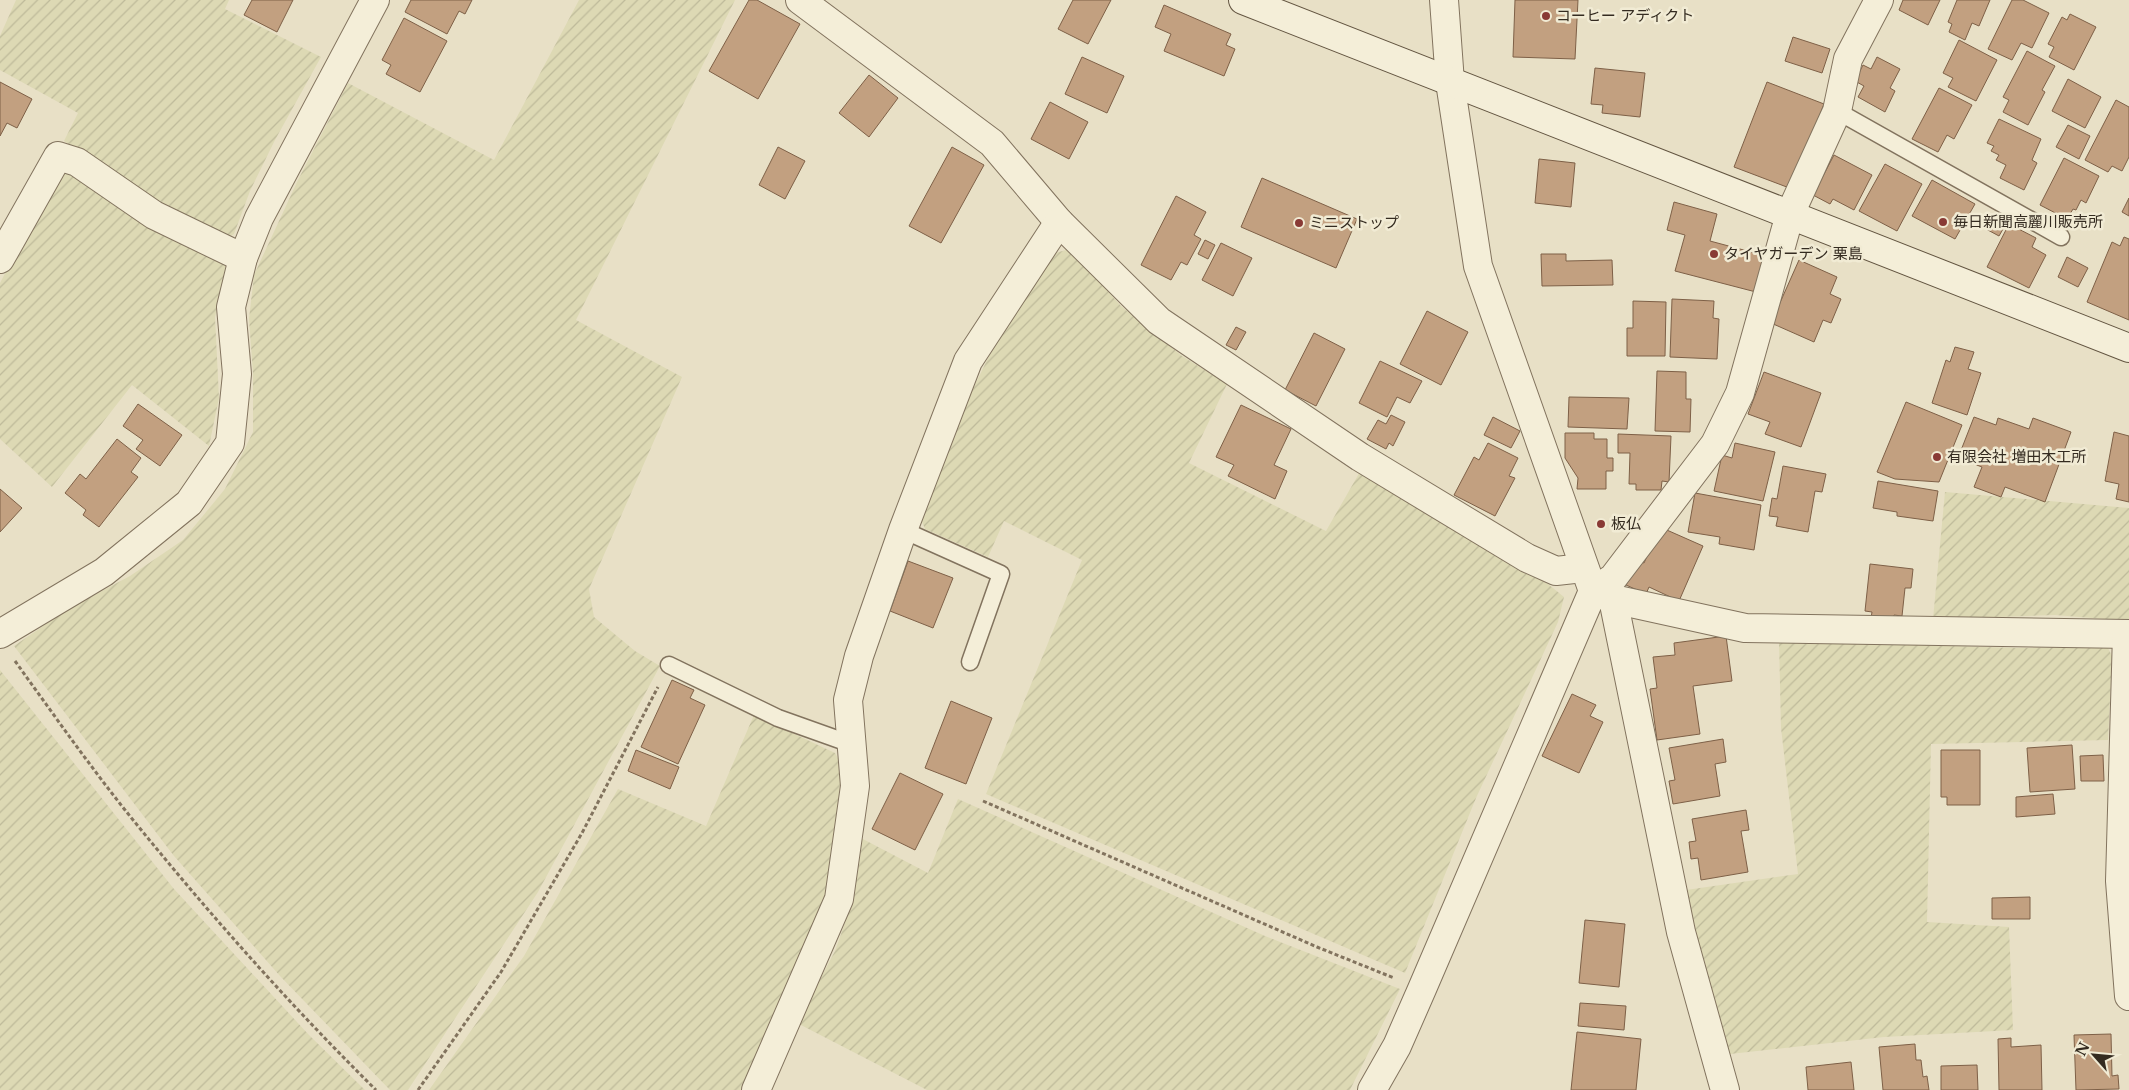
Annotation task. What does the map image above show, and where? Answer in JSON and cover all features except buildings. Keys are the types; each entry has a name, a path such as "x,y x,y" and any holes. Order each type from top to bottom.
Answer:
{"street":[{"path":"6,645 104,572 189,503 230,443 237,374 230,307 242,258 259,218 375,0"},
{"path":"800,0 992,143 1059,222 1159,321 1360,457 1527,558 1596,586 1745,628 2128,634 2120,881 2129,996"},
{"path":"1243,0 2129,348"},
{"path":"1444,0 1450,82 1478,266 1596,586 1681,932 1726,1090"},
{"path":"1372,1090 1397,1046 1596,586 1613,578 1715,444 1740,393 1790,214 1837,111 1848,59 1879,0"},
{"path":"0,259 58,156 77,162 154,216 242,258"},
{"path":"756,1090 839,899 855,786 848,700 859,656 903,530 968,361 1059,222"}],"lane":[{"path":"1837,111 2061,237"},
{"path":"903,530 1001,574 970,662"},
{"path":"669,665 778,718 851,744"}],"path":[{"path":"6,645 124,809 200,901 313,1027 376,1090"},
{"path":"418,1090 506,964 582,833 669,665"},
{"path":"983,801 1317,947 1422,989"}],"shaded area":[{"path":"16,0 229,0 225,9 321,57 275,140 250,191 234,234 226,239 160,207 64,141 78,113 0,70 0,36"},
{"path":"579,0 735,0 576,320 682,377 589,589 594,617 635,651 660,666 538,892 408,1090 390,1090 280,976 174,856 14,646 68,609 130,576 183,540 225,489 253,432 253,373 249,319 254,275 298,180 348,83 494,160"},
{"path":"71,170 228,263 215,317 219,398 209,446 132,385 52,487 0,439 0,283 57,176"},
{"path":"1070,249 1121,306 1182,356 1227,384 1189,463 1326,531 1361,470 1548,584 1564,597 1558,622 1476,798 1405,973 986,794 1082,560 1004,521 988,557 925,529 921,519 969,397 989,356 1055,253"},
{"path":"1945,492 2129,508 2129,621 2055,615 1933,619"},
{"path":"1779,641 2018,648 2107,646 2112,656 2108,740 1931,744 1927,922 2009,927 2013,1030 1884,1037 1730,1054 1704,966 1686,890 1798,874 1781,728"},
{"path":"0,670 174,889 309,1035 365,1090 0,1090"},
{"path":"754,715 835,753 843,767 828,886 805,952 745,1090 429,1090 524,956 618,789 706,826"},
{"path":"958,799 1265,936 1400,989 1350,1090 927,1090 797,1023 835,951 846,920 859,837 928,873"}],"place":[{"name":"コーヒー アディクト","path":"1546,16"},
{"name":"毎日新聞高麗川販売所","path":"1943,222"},
{"name":"ミニストップ","path":"1299,223"},
{"name":"タイヤガーデン 栗島","path":"1714,254"},
{"name":"有限会社 増田木工所","path":"1937,457"},
{"name":"板仏","path":"1601,524"}]}
